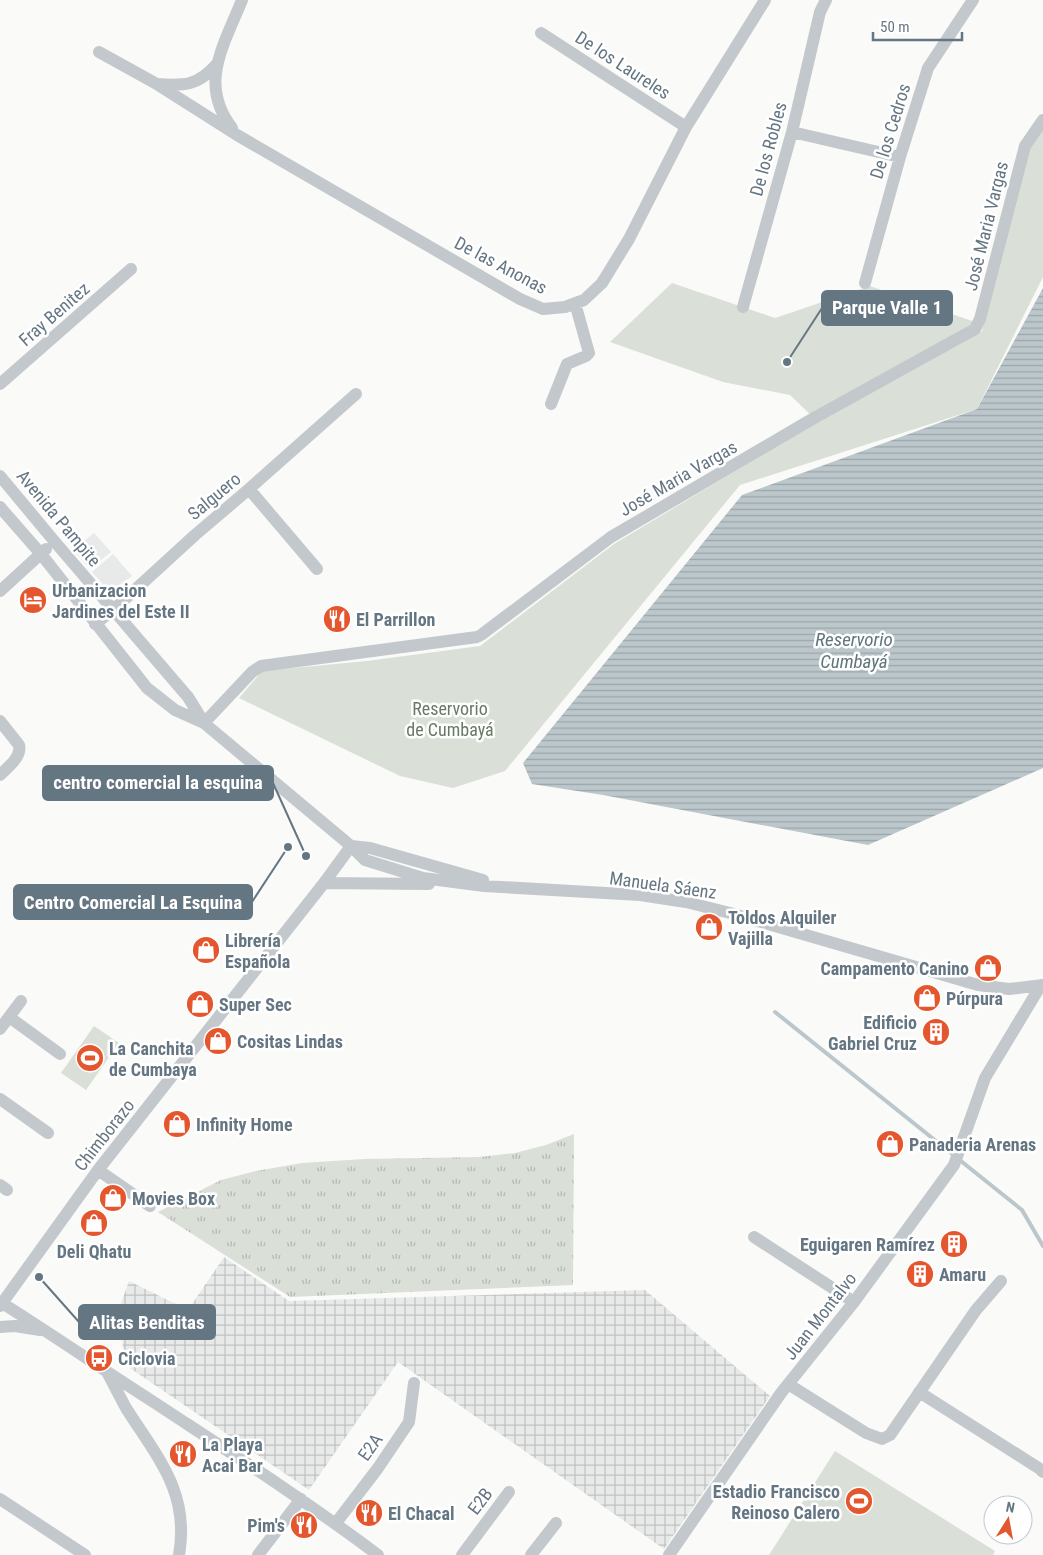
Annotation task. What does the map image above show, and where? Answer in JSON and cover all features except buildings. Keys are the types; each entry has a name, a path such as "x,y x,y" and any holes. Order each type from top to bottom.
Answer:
{"street":[{"path":"236,135 223,117 217,100 215,82 217,64 242,0"},
{"name":"De las Anonas","path":"98,52 155,83 236,135 520,299 543,309 565,306 584,300 602,283 629,239 686,127 765,0"},
{"name":"De los Robles","path":"743,307 792,132 820,12 826,0"},
{"name":"De los Cedros","path":"865,283 900,157 928,68 973,0"},
{"name":"De los Laureles","path":"541,33 686,127"},
{"path":"155,83 189,84 208,74 217,64"},
{"name":"José Maria Vargas","path":"204,723 252,672 261,666 411,647 481,635 611,537 814,418 975,328 980,319 1025,146 1043,120"},
{"path":"792,132 900,157"},
{"name":"Fray Benitez","path":"0,384 130,270"},
{"path":"551,404 567,364 586,356 588,353 575,303"},
{"name":"Salguero","path":"94,624 113,610 195,535 356,394"},
{"name":"Avenida Pampite","path":"0,476 54,542 188,697 204,723"},
{"path":"249,489 317,569"},
{"name":"Avenida Pampite","path":"0,507 41,554 94,624 147,688 175,710 204,723 350,846"},
{"path":"0,591 54,542"},
{"path":"0,721 19,745 20,750 18,756 0,775"},
{"name":"Chimborazo","path":"1,1305 98,1170 324,883 350,846"},
{"name":"Manuela Sáenz","path":"350,846 365,860 423,878 484,886 640,895 686,902 739,915 978,985 1010,989 1042,985"},
{"name":"Manuela Sáenz","path":"350,846 370,848 508,887"},
{"path":"324,883 407,883 484,886"},
{"name":"Juan Montalvo","path":"669,1555 788,1384 854,1302 954,1165 985,1078 1042,985"},
{"path":"0,1029 21,1001"},
{"path":"9,1017 60,1054"},
{"path":"0,1099 48,1133"},
{"path":"98,1170 150,1206"},
{"path":"754,1237 854,1302"},
{"path":"788,1384 866,1433 882,1440 890,1435 976,1310 1001,1281"},
{"path":"1,1305 53,1335 106,1372 301,1499 378,1555"},
{"path":"0,1327 24,1327 43,1330 53,1335"},
{"path":"106,1372 126,1408 156,1452 171,1479 178,1502 181,1522 179,1555"},
{"name":"E2A","path":"336,1524 378,1468 409,1422 414,1383"},
{"path":"919,1392 1043,1472"},
{"name":"E2B","path":"462,1555 509,1492"},
{"path":"0,1499 85,1555"},
{"path":"258,1555 301,1499"},
{"path":"531,1555 556,1523"}],"shaded area":[{"path":"94,533 111,552 90,569 73,550"},
{"path":"113,554 132,576 110,592 92,572"},
{"path":"224,1257 289,1301 645,1290 770,1396 664,1549 398,1362 309,1490 124,1364 120,1306 129,1281 188,1310"}],"green space":[{"name":"Reservorio de Cumbayá","path":"1043,125 1043,277 977,409 740,485 505,771 453,788 400,776 239,698 262,671 367,661 480,646 614,544 812,425 982,331 1029,147"},
{"path":"672,283 775,318 870,286 975,322 813,417 790,395 723,382 610,342"},
{"name":"La Canchita de Cumbaya","path":"94,1026 119,1043 86,1090 61,1073"},
{"path":"574,1134 573,1285 290,1297 158,1212 221,1180 256,1171 302,1163 364,1159 479,1157 515,1153 546,1145"},
{"name":"Estadio Francisco Reinoso Calero","path":"835,1451 995,1551 993,1555 769,1555"}],"water":[{"name":"Reservorio Cumbayá","path":"1043,288 1043,768 868,845 603,795 532,784 523,763 742,495 977,409"}],"waterway":[{"path":"775,1012 1022,1210 1043,1246"}],"place":[{"name":"Parque Valle 1","path":"787,362"},
{"name":"Urbanizacion Jardines del Este II","path":"33,600"},
{"name":"El Parrillon","path":"337,619"},
{"name":"Centro Comercial La Esquina","path":"288,847"},
{"name":"centro comercial la esquina","path":"306,856"},
{"name":"Toldos Alquiler Vajilla","path":"709,927"},
{"name":"Librería Española","path":"206,950"},
{"name":"Campamento Canino","path":"988,968"},
{"name":"Púrpura","path":"927,998"},
{"name":"Super Sec","path":"200,1004"},
{"name":"Edificio Gabriel Cruz","path":"936,1032"},
{"name":"Cositas Lindas","path":"218,1041"},
{"name":"La Canchita de Cumbaya","path":"90,1058"},
{"name":"Infinity Home","path":"177,1124"},
{"name":"Panaderia Arenas","path":"890,1144"},
{"name":"Movies Box","path":"113,1198"},
{"name":"Deli Qhatu","path":"94,1223"},
{"name":"Eguigaren Ramírez","path":"954,1244"},
{"name":"Amaru","path":"920,1274"},
{"name":"Alitas Benditas","path":"39,1277"},
{"name":"Ciclovia","path":"99,1358"},
{"name":"La Playa Acai Bar","path":"183,1454"},
{"name":"Estadio Francisco Reinoso Calero","path":"859,1501"},
{"name":"El Chacal","path":"369,1513"},
{"name":"Pim's","path":"304,1525"}]}
